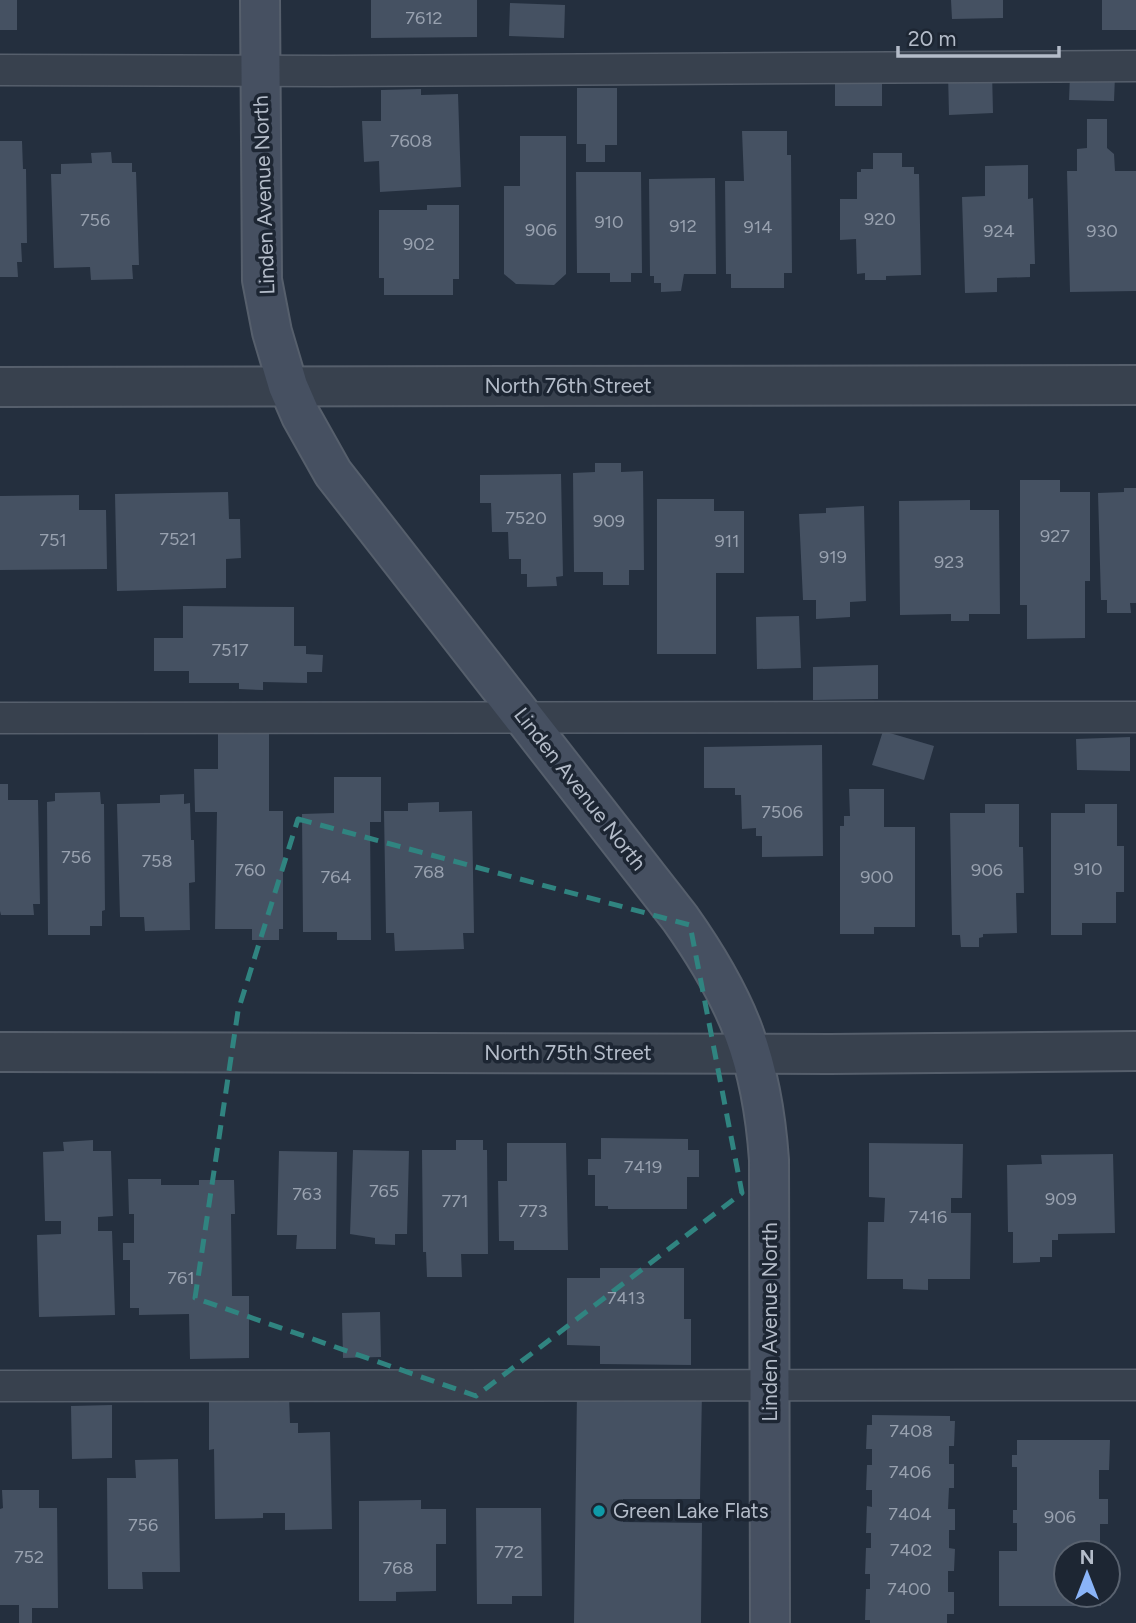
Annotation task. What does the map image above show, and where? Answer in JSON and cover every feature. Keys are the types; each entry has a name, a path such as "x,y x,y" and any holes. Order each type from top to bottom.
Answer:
{"street":[{"name":"Linden Avenue North","path":"261,0 262,280 272,332 288,386 301,416 333,473 710,960 734,1006 752,1054 761,1088 769,1160 770,1623"},
{"name":"North 76th Street","path":"0,387 1136,385"},
{"name":"North 75th Street","path":"0,1052 752,1054 1136,1051"}],"lane":[{"path":"0,70 1136,66"},
{"path":"0,718 1136,717"},
{"path":"0,1386 1136,1385"}],"highlighted area":[{"path":"298,819 690,925 742,1193 476,1396 195,1298 238,1011"}],"building":[{"path":"0,0 17,0 17,30 0,30"},
{"path":"371,0 477,0 477,37 371,38"},
{"path":"951,0 1003,0 1003,18 952,19"},
{"path":"1102,0 1136,0 1136,30 1102,30"},
{"path":"510,3 565,5 564,38 509,36"},
{"path":"992,71 993,113 949,115 948,73"},
{"path":"882,72 882,106 835,106 835,73"},
{"path":"1070,75 1115,76 1114,101 1069,100"},
{"path":"577,88 617,88 617,145 605,145 605,162 586,162 586,144 577,144"},
{"path":"421,89 421,95 458,94 461,187 380,192 379,161 364,162 362,121 381,121 381,90"},
{"path":"1087,119 1107,119 1107,148 1114,154 1115,171 1136,171 1136,291 1070,292 1067,171 1077,171 1077,149 1087,148"},
{"path":"742,131 787,131 787,155 791,155 792,273 784,273 784,288 731,288 731,274 726,274 725,181 744,181"},
{"path":"520,136 566,136 566,274 554,285 516,284 504,274 504,186 520,186"},
{"path":"0,141 22,141 23,169 26,169 27,243 21,243 22,262 17,262 18,277 0,277"},
{"path":"111,152 112,163 132,163 132,172 136,172 139,265 132,265 133,279 91,280 90,267 54,268 51,174 61,174 61,164 92,163 91,153"},
{"path":"873,153 902,153 902,167 914,167 914,174 919,174 921,275 886,276 886,280 865,280 865,273 857,274 856,239 840,240 840,199 857,199 857,172 861,172 861,169 873,169"},
{"path":"1028,165 1028,199 1033,198 1035,264 1030,264 1030,277 997,278 997,292 965,293 962,197 985,196 985,166"},
{"path":"576,172 641,172 642,273 631,273 631,282 610,282 610,273 577,273"},
{"path":"715,178 716,274 684,274 681,291 661,292 661,283 654,283 654,276 650,276 649,179"},
{"path":"427,205 459,205 459,279 453,279 453,295 384,295 384,278 379,278 379,210 427,210"},
{"path":"595,463 621,463 621,472 643,471 644,570 629,570 629,585 603,585 603,572 574,572 573,473 595,472"},
{"path":"561,474 563,576 556,577 557,586 527,587 527,574 521,574 521,559 509,559 508,532 492,532 491,503 480,503 480,475"},
{"path":"1020,480 1060,480 1060,492 1090,492 1090,581 1085,581 1085,638 1027,639 1027,605 1020,605"},
{"path":"1124,488 1136,488 1136,603 1130,603 1131,613 1107,613 1107,600 1101,600 1098,493 1124,492"},
{"path":"228,492 229,519 240,519 241,558 226,559 226,588 117,591 115,494"},
{"path":"79,495 79,510 106,510 107,569 0,570 0,496"},
{"path":"657,499 714,499 714,511 744,511 744,573 716,573 716,654 657,654"},
{"path":"970,500 970,510 999,510 1000,614 969,614 969,621 951,621 951,614 900,615 899,501"},
{"path":"864,506 866,601 850,602 850,617 816,619 816,600 803,600 799,514 826,513 826,508"},
{"path":"183,606 294,607 294,646 306,646 306,654 323,655 322,672 307,672 307,683 263,682 263,690 239,689 239,683 189,683 189,671 154,671 154,638 183,638"},
{"path":"799,616 801,668 757,669 756,617"},
{"path":"878,665 878,699 813,700 813,667"},
{"path":"883,731 934,746 924,780 872,765"},
{"path":"218,734 269,734 269,811 283,811 283,929 279,929 279,940 252,940 252,929 215,929 217,812 195,812 194,769 218,769"},
{"path":"1130,737 1130,771 1077,770 1076,739"},
{"path":"822,745 823,856 762,857 762,836 756,836 756,828 742,829 741,795 735,795 735,788 704,788 704,747"},
{"path":"334,777 381,777 381,822 370,822 371,940 337,940 337,932 303,932 302,814 334,813"},
{"path":"0,784 8,784 8,800 38,800 40,904 33,904 34,915 1,915"},
{"path":"849,789 884,789 884,827 915,827 915,927 874,927 874,934 840,934 840,826 844,826 844,816 850,816"},
{"path":"100,792 101,804 104,804 105,910 102,911 102,926 90,926 90,935 48,935 47,802 55,801 55,793"},
{"path":"184,794 184,804 190,803 191,840 194,840 195,882 189,883 190,930 145,931 144,917 120,917 117,804 160,803 160,795"},
{"path":"439,802 439,812 472,811 474,933 463,933 464,949 395,951 394,933 386,933 384,811 408,811 408,803"},
{"path":"985,804 1019,804 1019,847 1023,847 1024,893 1016,893 1017,933 983,934 983,937 979,938 979,947 961,947 960,935 952,935 950,813 985,813"},
{"path":"1085,804 1117,804 1117,846 1124,846 1124,892 1116,892 1116,923 1082,923 1082,935 1051,935 1051,813 1085,813"},
{"path":"601,1138 688,1139 688,1150 699,1150 699,1177 687,1177 687,1209 608,1209 608,1206 595,1206 595,1175 588,1175 588,1159 601,1159"},
{"path":"93,1140 93,1151 111,1151 113,1216 98,1217 98,1231 112,1231 115,1315 39,1317 37,1235 61,1234 61,1221 45,1221 43,1152 64,1151 63,1142"},
{"path":"456,1140 483,1140 483,1150 487,1150 488,1254 461,1254 462,1277 427,1277 426,1252 423,1252 422,1150 456,1150"},
{"path":"507,1143 566,1143 568,1250 514,1250 514,1241 499,1241 498,1181 507,1181"},
{"path":"869,1143 963,1144 962,1198 951,1198 951,1213 971,1213 970,1279 928,1279 928,1290 903,1289 903,1279 867,1279 868,1222 884,1222 885,1198 869,1197"},
{"path":"353,1150 409,1151 407,1234 395,1234 395,1245 375,1244 375,1238 350,1234"},
{"path":"279,1151 337,1152 336,1249 296,1249 297,1235 277,1235"},
{"path":"1113,1154 1115,1233 1058,1234 1058,1240 1052,1240 1052,1257 1040,1257 1040,1262 1013,1263 1013,1232 1008,1232 1007,1165 1042,1164 1041,1155"},
{"path":"128,1179 161,1179 161,1185 199,1185 199,1180 234,1180 235,1214 231,1214 232,1296 249,1296 249,1358 190,1359 189,1314 139,1315 139,1308 130,1308 130,1260 123,1260 123,1243 134,1243 134,1214 129,1214"},
{"path":"600,1268 684,1268 684,1319 691,1319 691,1365 600,1364 600,1346 567,1345 567,1278 600,1278"},
{"path":"380,1312 381,1357 343,1358 342,1313"},
{"name":"Green Lake Flats","path":"577,1392 702,1392 700,1499 623,1499 623,1522 702,1523 701,1623 574,1623"},
{"path":"289,1397 290,1423 298,1423 298,1433 330,1432 332,1529 285,1530 285,1513 263,1513 263,1518 215,1519 214,1449 209,1450 209,1398"},
{"path":"112,1405 112,1458 72,1459 71,1406"},
{"path":"872,1415 950,1416 950,1421 955,1421 954,1446 949,1446 949,1464 954,1464 954,1488 949,1488 948,1509 955,1509 955,1530 949,1530 949,1548 955,1549 954,1571 948,1571 948,1592 954,1592 954,1614 947,1614 947,1623 870,1623 870,1620 865,1620 866,1589 870,1589 870,1574 865,1574 866,1548 871,1548 871,1533 866,1533 867,1506 872,1507 872,1490 866,1490 867,1465 872,1465 872,1449 866,1449 867,1425 872,1425"},
{"path":"1017,1440 1110,1440 1109,1470 1099,1470 1099,1499 1108,1499 1108,1524 1100,1524 1100,1539 1052,1539 1052,1606 999,1606 999,1551 1017,1551 1017,1523 1013,1523 1013,1510 1017,1510 1017,1467 1012,1467 1012,1455 1017,1455"},
{"path":"178,1459 180,1572 142,1572 143,1589 108,1589 107,1478 136,1478 135,1460"},
{"path":"2,1490 39,1490 39,1508 57,1508 58,1608 32,1608 32,1623 19,1623 19,1605 0,1605"},
{"path":"421,1500 421,1509 446,1509 446,1544 436,1544 436,1591 396,1592 396,1601 359,1601 359,1501"},
{"path":"476,1508 541,1508 542,1596 512,1596 512,1604 477,1604"}],"place":[{"name":"Green Lake Flats","path":"599,1511"}]}
